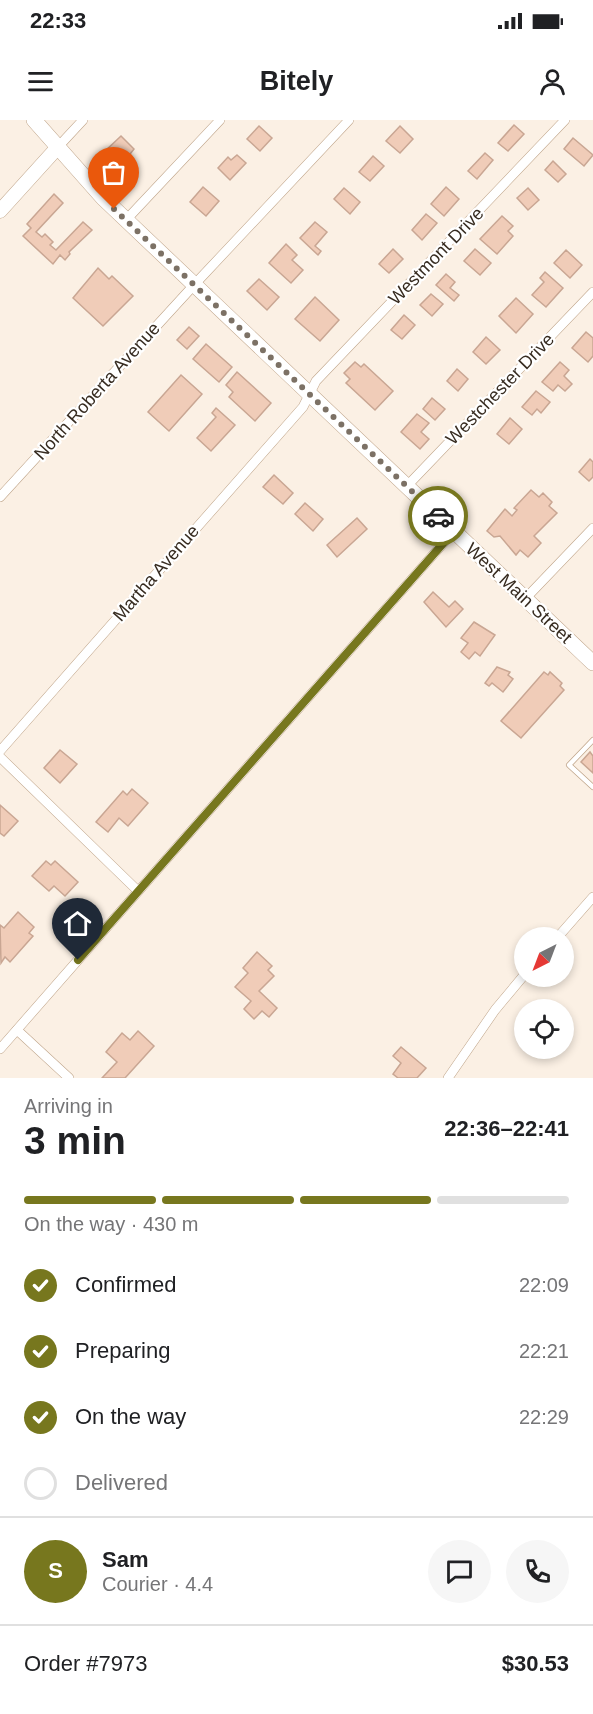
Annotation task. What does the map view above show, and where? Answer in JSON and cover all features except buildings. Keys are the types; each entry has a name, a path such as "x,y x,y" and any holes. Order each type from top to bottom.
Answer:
{"main road":[{"name":"West Main Street","path":"34,120 57,148 126,220 593,663"}],"street":[{"path":"0,211 83,120"},
{"path":"126,220 220,120"},
{"name":"North Roberta Avenue","path":"0,497 349,120"},
{"name":"Westmont Drive","path":"309,394 316,381 565,120"},
{"name":"Westchester Drive","path":"407,486 593,292"},
{"name":"Martha Avenue","path":"0,751 295,416 309,394"},
{"path":"525,599 593,528"},
{"path":"0,1049 454,531"},
{"path":"0,757 138,891"},
{"path":"567,927 593,897"},
{"path":"448,1078 495,1010 514,987"},
{"path":"17,1030 69,1078"}],"lane":[{"path":"593,740 569,765 593,787"}],"way so far":[{"path":"114,209 438,516"}],"route":[{"path":"78,960 454,531 438,516"}]}
